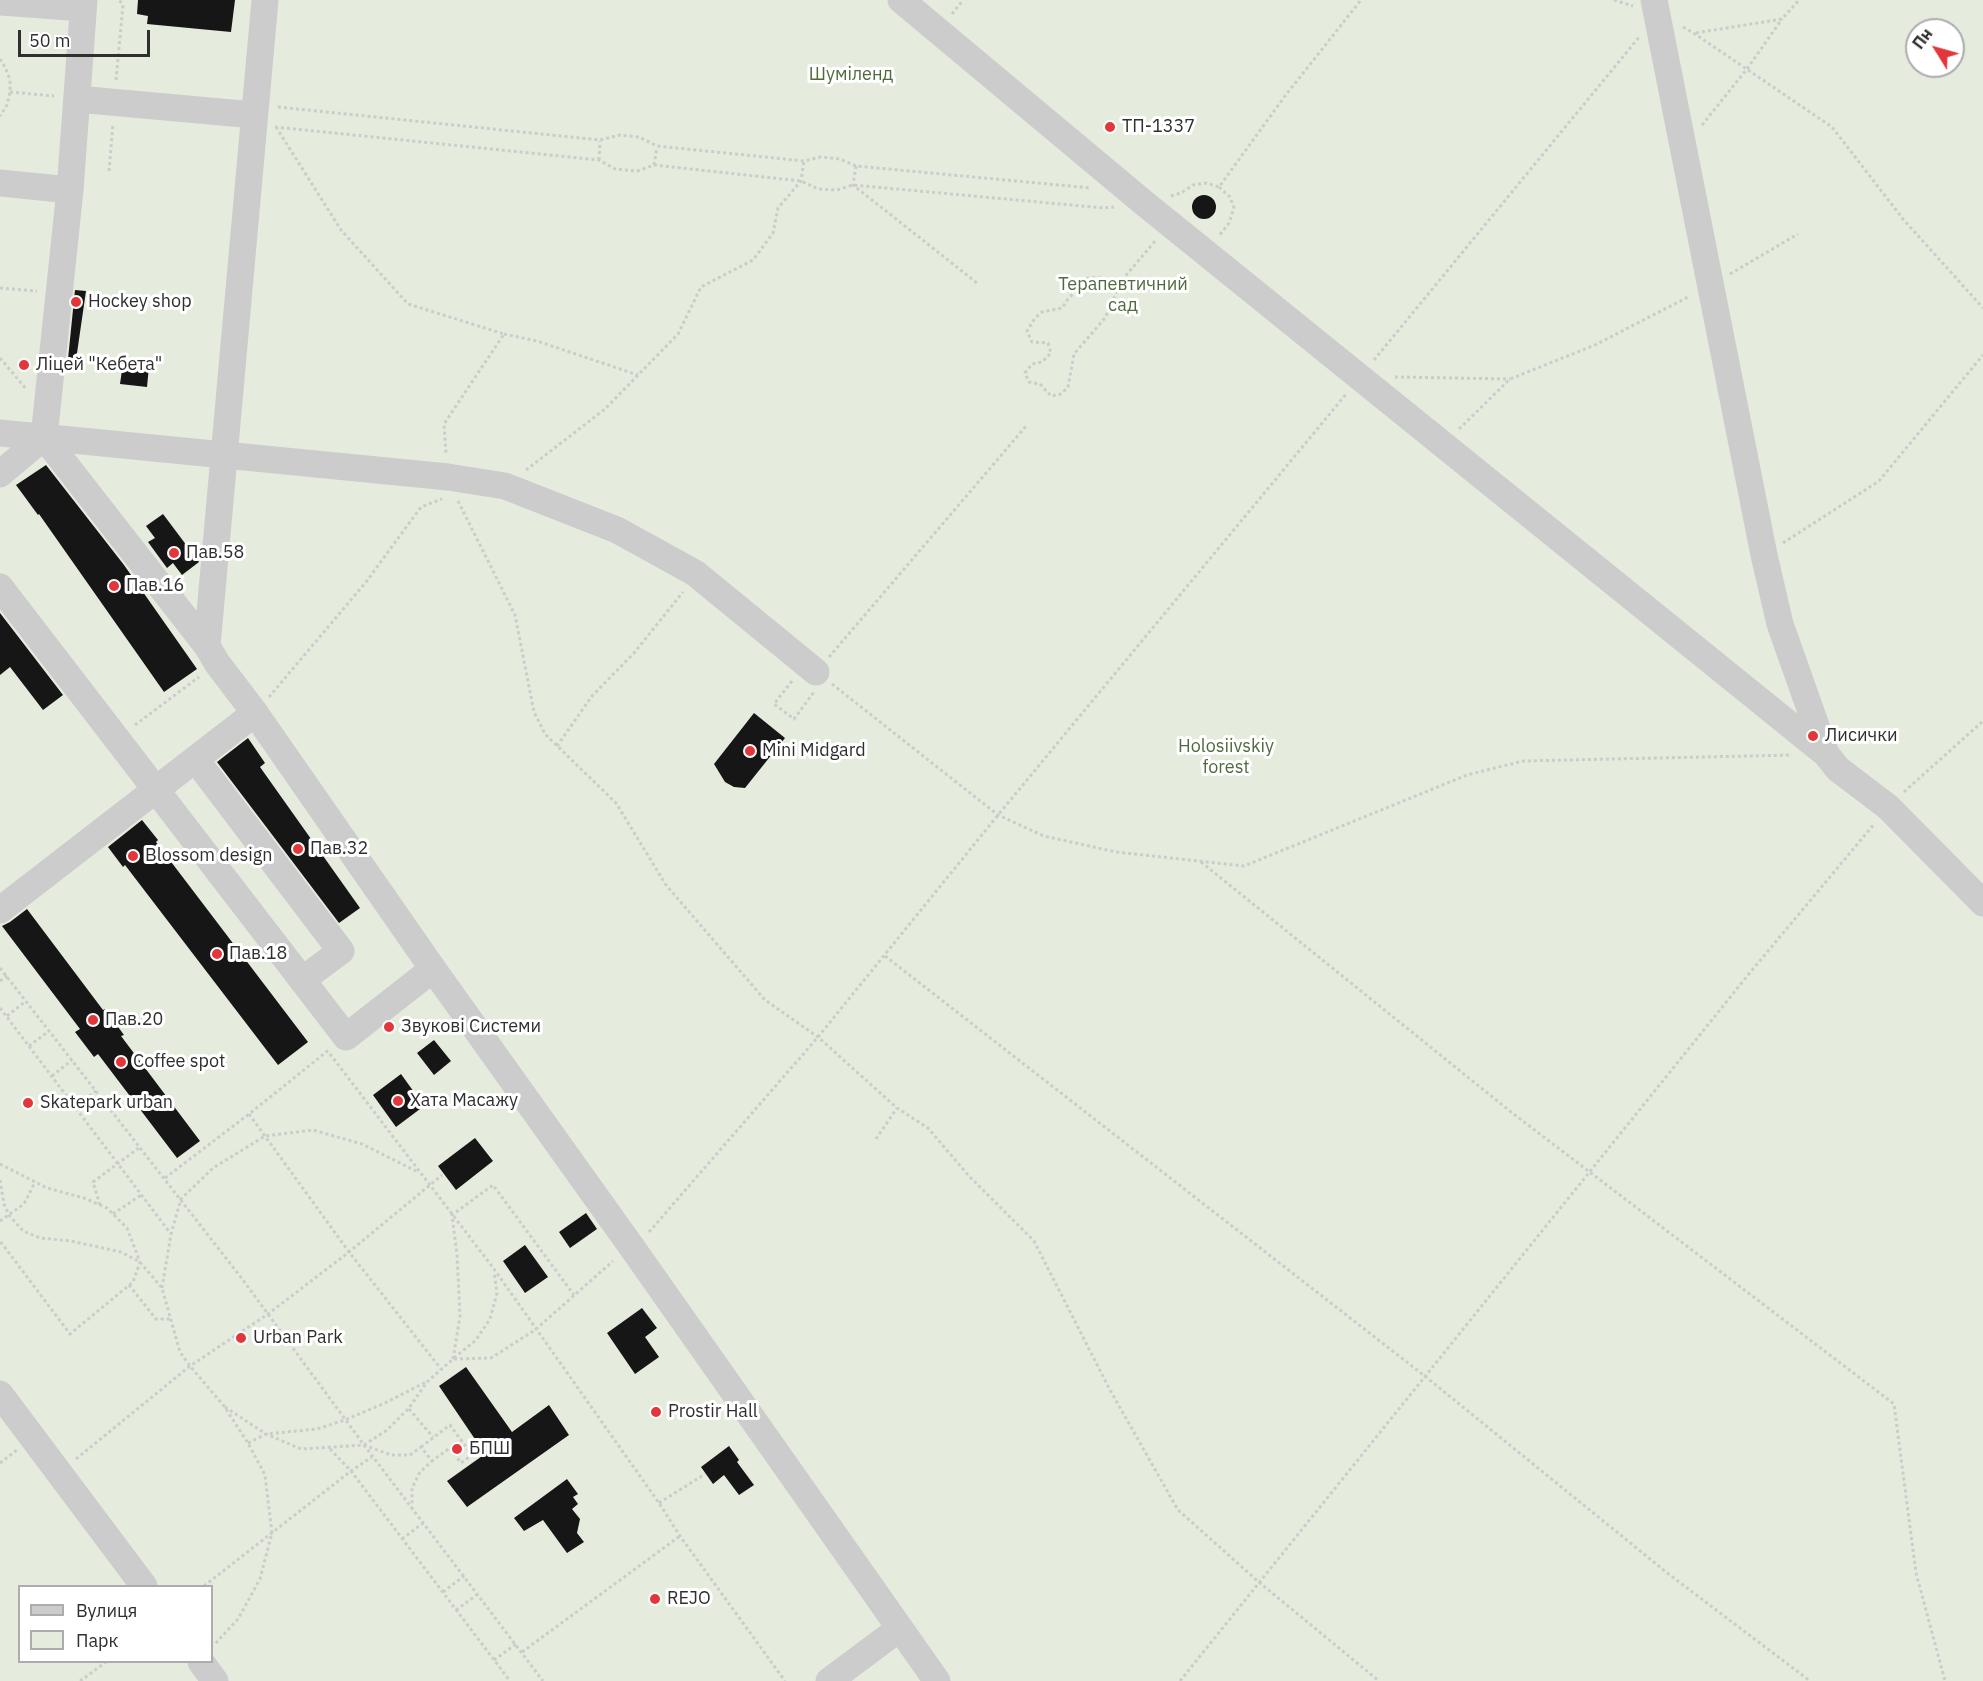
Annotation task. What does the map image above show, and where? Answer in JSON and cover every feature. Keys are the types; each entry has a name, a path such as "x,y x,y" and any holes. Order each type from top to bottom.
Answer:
{"street":[{"path":"212,654 224,455 260,118 265,0"},
{"path":"900,0 1144,203 1826,754 1838,769 1888,807 1983,903"},
{"path":"0,2 84,4 70,190 45,424 0,474"},
{"path":"1655,7 1764,555 1780,624 1826,754"},
{"path":"77,99 260,118"},
{"path":"0,183 70,190"},
{"path":"45,424 255,713 433,969 937,1681"},
{"path":"0,434 45,424 224,455 452,486 505,486 617,531 695,573 816,672"},
{"path":"0,587 302,980 337,1044 433,969"},
{"path":"0,910 255,713"},
{"path":"196,760 341,951 302,980"},
{"path":"0,1394 143,1585"},
{"path":"828,1681 900,1628"},
{"path":"202,1663 215,1681"}],"path":[{"path":"1219,187 1285,96 1361,0"},
{"path":"1683,147 1747,69 1782,19 1799,0"},
{"path":"453,1359 491,1358 535,1330 631,1246 654,1229 885,956 998,815 1624,56 1655,7 1832,127 1902,219 1983,309"},
{"path":"1695,34 1782,19"},
{"path":"0,59 10,80 7,105 0,116"},
{"path":"10,92 77,99"},
{"path":"260,118 600,140 620,135 639,137 657,146 804,161 821,157 840,159 856,166 1098,188"},
{"path":"260,118 598,160 615,169 637,171 654,165 801,181 818,189 837,190 853,185 1104,208 1144,203 1181,193 1192,185 1206,183 1219,187 1230,197 1234,208 1229,222 1207,252"},
{"path":"260,118 340,230 408,304 504,334 537,341 638,375"},
{"path":"598,160 600,140"},
{"path":"654,165 657,146"},
{"path":"505,486 605,409 678,334 700,287 753,260 773,233 778,208 801,181 804,161"},
{"path":"853,185 856,166"},
{"path":"853,185 977,283"},
{"path":"1122,280 1089,277 1062,308 1042,312 1035,318 1027,331 1032,342 1048,344 1051,353 1042,362 1032,364 1025,373 1029,382 1040,384 1051,396 1060,394 1068,387 1074,354 1105,318 1122,280 1169,222"},
{"path":"1395,377 1510,379 1595,345 1710,286 1798,234"},
{"path":"0,288 59,293"},
{"path":"504,334 444,424 452,486 514,615 534,712 545,734 616,803 666,885 765,1000 818,1037 897,1108 928,1128 968,1175 1034,1241 1110,1390 1178,1510 1260,1583 1379,1681"},
{"path":"1764,555 1879,481 1983,355"},
{"path":"0,358 45,424"},
{"path":"1444,445 1510,379"},
{"path":"816,672 794,719 774,704 816,672 1027,425"},
{"path":"255,713 366,582 421,507 452,486"},
{"path":"557,746 592,696 634,652 677,600 695,573"},
{"path":"117,738 212,654"},
{"path":"816,672 998,815 1044,836 1116,852 1244,866 1467,776 1523,761 1826,754"},
{"path":"1180,1681 1748,975 1888,807 1983,721"},
{"path":"1200,861 1511,1112 1894,1404 1916,1573 1945,1681"},
{"path":"885,956 1426,1377 1666,1572 1810,1681"},
{"path":"0,968 181,1199 372,1457 543,1681"},
{"path":"0,981 7,976"},
{"path":"7,1016 26,1001"},
{"path":"0,1008 171,1234"},
{"path":"29,1046 49,1031"},
{"path":"165,1179 337,1044 421,1173 494,1269 680,1536 785,1681"},
{"path":"52,1076 72,1060"},
{"path":"75,1107 96,1091"},
{"path":"876,1138 897,1108"},
{"path":"249,1114 349,1252 441,1370"},
{"path":"213,1647 238,1619 260,1579 272,1533 265,1475 224,1406 180,1352 170,1319 162,1288 171,1234 181,1199 213,1168 265,1136 313,1130 362,1144 421,1173"},
{"path":"100,1205 93,1182 140,1147"},
{"path":"0,1164 47,1188 100,1205 112,1214 127,1228 140,1262 162,1288"},
{"path":"59,1473 190,1366 268,1314 349,1252 442,1175"},
{"path":"0,1180 4,1204 9,1215 23,1231 40,1238 71,1241 121,1252 140,1262"},
{"path":"0,1221 24,1204 35,1182"},
{"path":"452,1215 494,1185 574,1295"},
{"path":"112,1214 141,1195"},
{"path":"452,1215 458,1255 460,1316 453,1359"},
{"path":"0,1240 70,1334 133,1282 140,1262"},
{"path":"248,1443 266,1434 317,1429 345,1420 427,1382 476,1340 490,1319 497,1293 494,1269"},
{"path":"129,1285 156,1319 170,1319"},
{"path":"224,1406 266,1434 301,1449 330,1449 364,1445 387,1430 409,1408 427,1382"},
{"path":"409,1408 433,1437"},
{"path":"364,1445 391,1455 410,1455 450,1425 472,1455 461,1463 450,1448 432,1461 420,1472 412,1488 412,1508"},
{"path":"421,1447 432,1461"},
{"path":"330,1449 351,1471 510,1681"},
{"path":"207,1585 372,1457"},
{"path":"659,1503 705,1474"},
{"path":"402,1539 423,1523"},
{"path":"522,1652 680,1536"},
{"path":"442,1592 464,1576"},
{"path":"456,1610 478,1594"},
{"path":"494,1660 516,1644"},
{"path":"80,1681 105,1663"}],"green space":[{"name":"Holosiivskiy forest","path":"0,0 1983,0 1983,1681 0,1681"}],"building":[{"path":"138,0 235,0 231,32 147,24 148,16 137,14"},
{"path":"1204,195 1213,198 1216,207 1213,216 1204,219 1195,216 1192,207 1195,198"},
{"path":"75,290 86,291 76,360 68,359"},
{"path":"123,363 149,366 147,387 120,384"},
{"name":"Пав.16","path":"46,465 124,565 197,669 164,692 39,514 16,485"},
{"name":"Пав.58","path":"163,514 199,562 182,575 173,563 167,568 148,542 155,538 146,526"},
{"path":"0,613 63,695 43,710 10,667 0,675"},
{"name":"Mini Midgard","path":"754,713 785,738 745,788 734,787 725,782 714,764"},
{"name":"Пав.32","path":"248,738 265,763 260,767 360,908 339,923 217,762"},
{"name":"Пав.18","path":"142,820 158,840 156,842 308,1042 278,1065 125,865 123,867 108,847"},
{"name":"Пав.20","path":"27,909 103,1010 105,1009 124,1035 121,1036 200,1141 177,1158 98,1054 94,1057 75,1032 80,1029 2,926"},
{"path":"434,1040 451,1061 434,1075 417,1053"},
{"name":"Хата Масажу","path":"401,1074 424,1106 396,1127 373,1095"},
{"path":"475,1138 493,1161 456,1190 438,1166"},
{"path":"586,1213 597,1229 570,1248 559,1232"},
{"path":"525,1245 548,1277 525,1293 503,1261"},
{"path":"642,1308 657,1328 645,1337 659,1357 635,1374 607,1333"},
{"path":"466,1367 512,1432 549,1405 569,1435 467,1507 447,1481 485,1454 439,1386"},
{"path":"729,1446 739,1460 737,1462 754,1485 739,1495 724,1475 713,1484 701,1467"},
{"path":"567,1479 578,1494 573,1497 578,1504 572,1509 580,1519 577,1533 584,1542 567,1553 543,1520 524,1531 514,1518"}],"place":[{"name":"ТП-1337","path":"1110,127"},
{"name":"Hockey shop","path":"76,302"},
{"name":"Ліцей \"Кебета\"","path":"24,365"},
{"name":"Пав.58","path":"174,553"},
{"name":"Пав.16","path":"114,586"},
{"name":"Лисички","path":"1813,736"},
{"name":"Mini Midgard","path":"750,751"},
{"name":"Пав.32","path":"298,849"},
{"name":"Blossom design","path":"133,856"},
{"name":"Пав.18","path":"217,954"},
{"name":"Пав.20","path":"93,1020"},
{"name":"Звукові Системи","path":"389,1027"},
{"name":"Coffee spot","path":"121,1062"},
{"name":"Хата Масажу","path":"398,1101"},
{"name":"Skatepark urban","path":"28,1103"},
{"name":"Urban Park","path":"241,1338"},
{"name":"Prostir Hall","path":"656,1412"},
{"name":"БПШ","path":"457,1449"},
{"name":"REJO","path":"655,1599"}],"park label":[{"name":"Шуміленд","path":"851,75"},
{"name":"Терапевтичний сад","path":"1123,295"}]}
